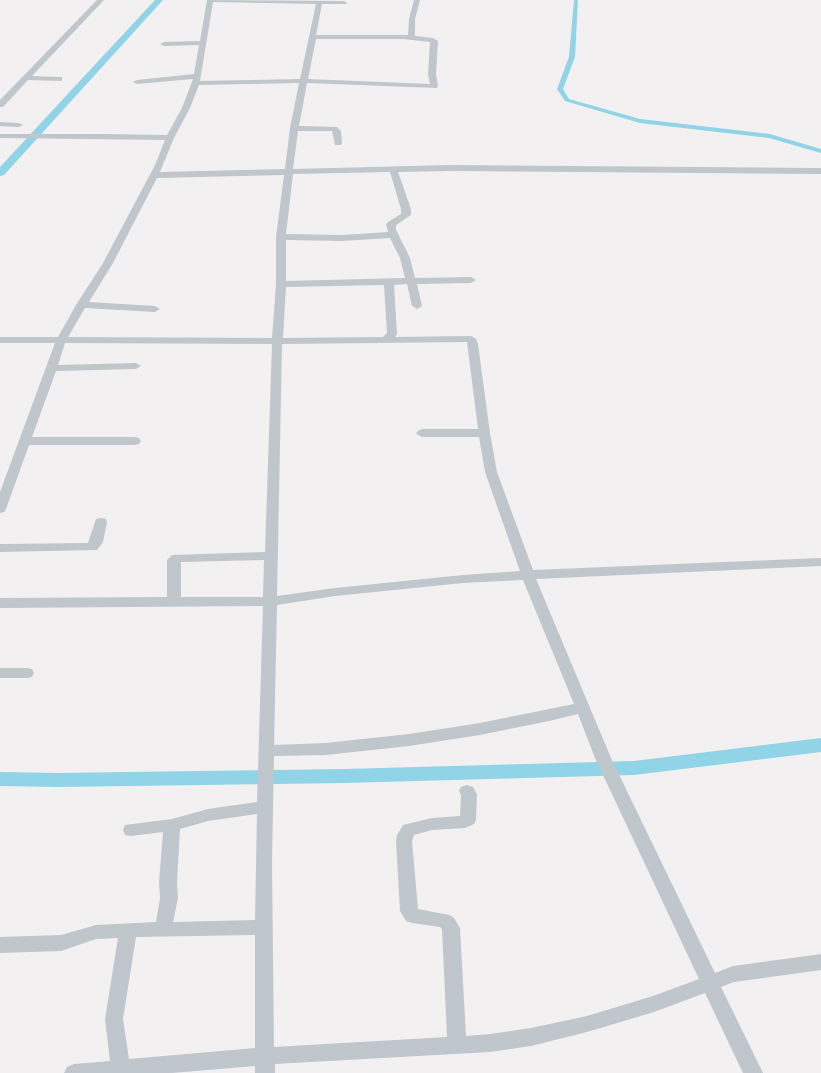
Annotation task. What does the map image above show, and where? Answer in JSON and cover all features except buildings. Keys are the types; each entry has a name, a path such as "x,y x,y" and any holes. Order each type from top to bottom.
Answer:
{"street":[{"path":"0,105 101,0"},
{"path":"0,509 3,493 61,341 81,305 108,263 154,175 170,138 186,108 197,79 210,0"},
{"path":"213,0 320,1 344,3"},
{"path":"411,38 412,20 417,0"},
{"path":"264,1065 263,927 265,789 277,341 281,284 280,237 286,206 288,171 294,128 314,42 320,1"},
{"path":"137,82 197,79 434,86 432,74 434,41 411,38 314,42"},
{"path":"164,44 203,43"},
{"path":"26,78 59,79"},
{"path":"0,124 19,125"},
{"path":"294,128 334,129 337,131 338,143"},
{"path":"0,136 170,138"},
{"path":"154,175 288,171 503,168 821,171"},
{"path":"393,169 406,208 406,215 391,224 393,235 405,258 417,306"},
{"path":"280,237 337,238 393,235"},
{"path":"281,284 471,280"},
{"path":"386,340 392,334 389,281"},
{"path":"81,305 155,309"},
{"path":"0,340 277,341 471,339 473,344 484,433 491,472 528,575 581,708 603,758 753,1073"},
{"path":"50,368 136,366"},
{"path":"422,433 484,433"},
{"path":"24,441 135,441"},
{"path":"0,548 92,547 96,542 101,522"},
{"path":"174,602 174,560 177,558 271,556"},
{"path":"0,603 271,601 410,585 528,575 821,562"},
{"path":"0,673 28,673"},
{"path":"267,756 409,740 480,730 581,708"},
{"path":"457,1046 451,928 448,923 443,920 412,916 409,911 404,841 405,834 409,830 432,824 465,822 468,820 469,794 467,791"},
{"path":"131,830 172,825 208,815 265,807"},
{"path":"163,929 169,898 168,882 172,825"},
{"path":"0,945 61,943 96,932 263,927"},
{"path":"121,1068 114,1019 128,930"},
{"path":"74,1073 121,1068 264,1065 490,1043 524,1038 587,1024 654,1004 733,974 821,962"}],"waterway":[{"path":"0,173 159,0"},
{"path":"576,0 572,57 560,89 567,100 640,121 770,136 821,151"},
{"path":"0,779 58,780 344,776 634,768 821,745"}]}
